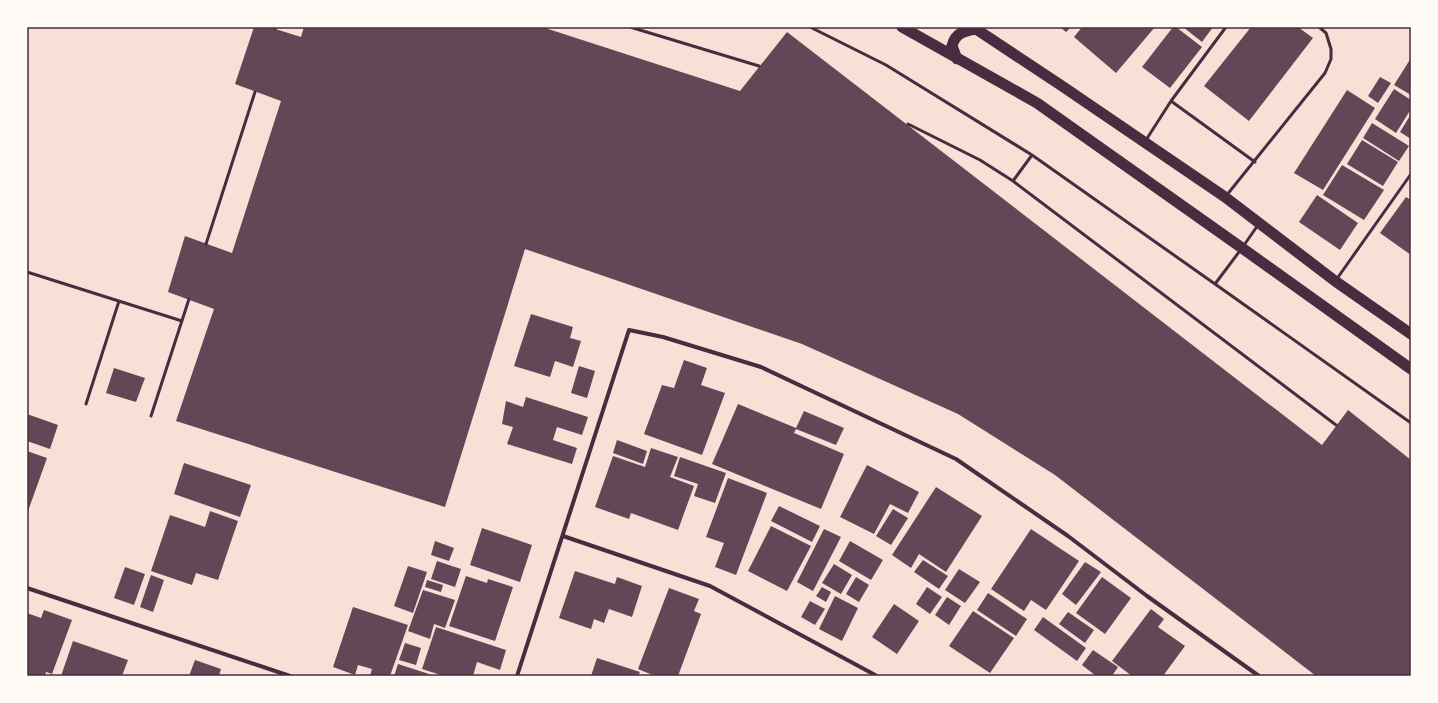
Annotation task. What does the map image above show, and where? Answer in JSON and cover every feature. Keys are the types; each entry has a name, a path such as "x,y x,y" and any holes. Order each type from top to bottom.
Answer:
{"highway":[{"path":"902,27 1037,103 1411,369"},
{"path":"957,59 952,46 956,35 975,28 1225,197 1334,281 1411,334"}],"street":[{"path":"517,676 630,330 663,337 761,367 956,459 1068,536 1147,596 1259,676"},
{"path":"563,536 710,586 877,676"},
{"path":"27,588 290,676"}],"lane":[{"path":"630,27 759,66"},
{"path":"810,27 886,65 1032,155 1411,423"},
{"path":"1145,142 1171,101 1226,27"},
{"path":"1225,197 1255,162 1325,73 1331,59 1331,49 1326,33 1319,27"},
{"path":"206,244 254,92"},
{"path":"1171,101 1255,162"},
{"path":"908,124 980,160 1013,181 1336,425"},
{"path":"1013,181 1032,155"},
{"path":"1334,281 1411,174"},
{"path":"1214,284 1242,248 1259,222"},
{"path":"27,272 182,321"},
{"path":"151,416 189,300"},
{"path":"86,404 119,301"}],"building":[{"path":"254,27 269,27 301,37 304,27 542,27 740,91 787,32 1322,445 1348,410 1411,460 1411,676 1316,676 1055,475 958,414 802,344 525,249 445,507 176,421 214,309 168,292 185,236 232,253 281,101 235,84"},
{"path":"1060,27 1071,27 1066,32"},
{"path":"1082,27 1155,27 1116,73 1074,37"},
{"path":"1173,27 1176,27 1202,47 1170,88 1142,67"},
{"path":"1183,27 1213,27 1202,42"},
{"path":"1251,27 1298,27 1313,38 1249,121 1204,86"},
{"path":"1411,58 1411,95 1394,85"},
{"path":"1380,77 1391,83 1378,103 1368,96"},
{"path":"1394,89 1411,100 1411,109 1396,133 1375,119"},
{"path":"1347,90 1375,108 1323,190 1294,173"},
{"path":"1411,114 1411,139 1400,132"},
{"path":"1372,123 1409,146 1399,161 1363,138"},
{"path":"1362,140 1398,162 1383,186 1347,164"},
{"path":"1342,165 1384,190 1364,220 1323,195"},
{"path":"1317,195 1358,223 1340,250 1299,222"},
{"path":"1406,197 1411,200 1411,255 1380,233"},
{"path":"531,314 573,327 570,338 581,341 573,367 555,361 550,377 514,366"},
{"path":"684,360 707,368 701,385 725,393 702,455 644,434 662,385 674,388"},
{"path":"579,366 595,371 587,398 571,393"},
{"path":"114,368 145,378 136,402 106,393"},
{"path":"526,397 588,417 582,435 557,427 553,440 577,448 572,464 507,444 513,427 502,424 506,401 523,407"},
{"path":"738,404 796,428 804,411 844,428 836,445 796,429 794,433 844,454 821,509 712,464"},
{"path":"27,414 58,425 50,449 27,441"},
{"path":"617,440 647,451 643,464 613,453"},
{"path":"651,448 678,457 670,477 694,486 678,530 631,513 629,519 595,507 613,456 645,467"},
{"path":"27,451 47,458 27,514"},
{"path":"680,457 726,473 715,503 694,496 698,484 674,476"},
{"path":"184,463 251,485 240,517 174,494"},
{"path":"867,465 919,492 908,513 890,504 874,534 840,517"},
{"path":"728,478 767,493 736,575 715,567 724,543 706,537"},
{"path":"936,487 982,516 946,572 919,554 911,568 892,555"},
{"path":"779,506 820,526 812,542 771,521"},
{"path":"893,509 908,518 891,545 876,536"},
{"path":"210,511 238,521 218,580 196,573 192,585 151,571 170,515 205,527"},
{"path":"771,526 811,546 787,591 748,571"},
{"path":"482,528 532,545 520,582 470,565"},
{"path":"824,529 841,537 813,591 797,582"},
{"path":"1031,529 1079,561 1046,610 1031,600 1024,611 991,589"},
{"path":"435,541 454,548 449,561 431,555"},
{"path":"850,541 883,560 871,580 839,561"},
{"path":"923,560 948,576 939,589 914,572"},
{"path":"437,561 461,569 455,587 431,579"},
{"path":"1085,562 1101,572 1076,605 1062,594"},
{"path":"834,564 852,575 841,594 822,583"},
{"path":"408,566 427,572 413,613 394,606"},
{"path":"125,567 145,574 134,605 114,598"},
{"path":"959,569 980,582 965,603 945,590"},
{"path":"575,571 615,584 617,577 642,586 632,617 609,609 604,623 594,619 591,629 559,618"},
{"path":"151,575 164,580 153,612 140,607"},
{"path":"466,576 487,583 488,579 513,587 495,641 449,626"},
{"path":"856,577 869,585 859,602 846,594"},
{"path":"1102,577 1131,598 1105,634 1076,613"},
{"path":"427,580 443,585 441,592 425,587"},
{"path":"822,587 831,592 826,602 816,596"},
{"path":"927,587 942,597 930,614 916,604"},
{"path":"669,588 699,599 694,611 701,614 678,676 655,676 638,669"},
{"path":"423,590 455,600 445,628 434,624 430,639 408,631"},
{"path":"988,593 1027,619 1016,636 977,610"},
{"path":"835,596 858,608 842,641 819,629"},
{"path":"947,597 961,606 949,625 935,615"},
{"path":"810,601 825,609 815,625 801,617"},
{"path":"894,604 919,621 897,654 872,637"},
{"path":"353,607 408,625 390,676 370,676 372,669 358,665 355,675 333,667"},
{"path":"1151,609 1164,619 1158,627 1185,646 1163,676 1132,676 1112,661"},
{"path":"44,610 72,620 52,674 46,672 45,676 27,676 27,613 41,618"},
{"path":"973,611 1014,638 990,673 949,646"},
{"path":"1068,612 1094,630 1085,643 1059,624"},
{"path":"1043,617 1086,648 1077,661 1034,630"},
{"path":"436,627 506,650 500,670 477,662 473,676 444,676 422,669"},
{"path":"73,641 128,660 122,676 61,676"},
{"path":"405,643 421,648 416,665 399,660"},
{"path":"1093,650 1118,667 1112,676 1096,676 1082,665"},
{"path":"597,658 640,672 638,676 591,676"},
{"path":"195,660 221,669 219,676 189,676"},
{"path":"398,664 429,674 428,676 394,676"}]}
